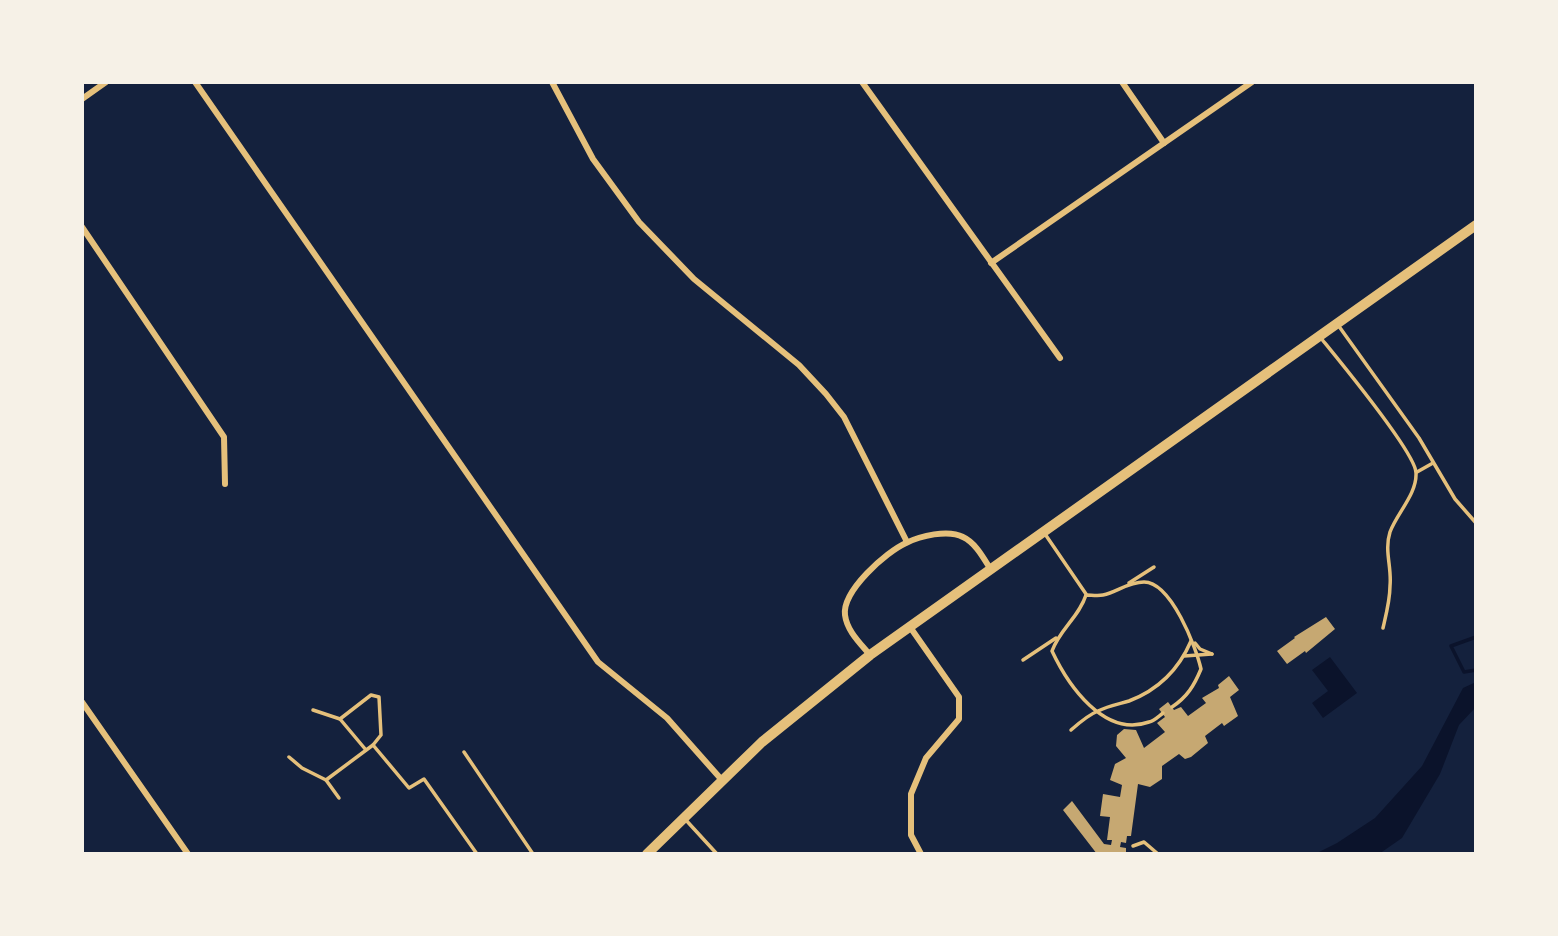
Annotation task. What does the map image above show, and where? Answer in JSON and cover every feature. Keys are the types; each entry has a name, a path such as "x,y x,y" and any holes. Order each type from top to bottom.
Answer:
{"main road":[{"path":"647,854 762,742 870,655 1476,226"}],"street":[{"path":"82,99 106,82"},
{"path":"195,82 598,662 667,718 721,779"},
{"path":"552,82 593,159 639,222 694,279 799,365 844,417 907,542"},
{"path":"862,82 1059,358"},
{"path":"1122,82 1164,143"},
{"path":"991,263 1252,82"},
{"path":"82,227 224,437 225,484"},
{"path":"870,655 848,625 844,611 849,597 882,559 907,542 952,533 963,536 972,544 991,570"},
{"path":"910,627 959,697 959,719 926,758 911,794 911,835 921,854"},
{"path":"82,702 188,854"}],"lane":[{"path":"1337,324 1419,438 1455,499 1476,523"},
{"path":"1320,336 1376,407 1412,461 1416,472 1414,486 1391,531 1387,545 1391,584 1383,628"},
{"path":"1416,472 1434,463"},
{"path":"1023,660 1058,636 1082,610 1086,595 1044,532"},
{"path":"1086,595 1104,595 1128,584 1154,567"},
{"path":"1128,584 1147,581 1162,590 1192,639 1200,649 1212,654 1184,656"},
{"path":"1058,636 1052,651 1058,663 1096,711 1112,722 1133,724 1149,723 1163,713"},
{"path":"1071,730 1096,711 1132,700 1153,688 1173,672 1192,639"},
{"path":"1171,708 1193,687 1201,669 1192,639"},
{"path":"326,780 373,745 380,735 379,697 370,695 340,719"},
{"path":"313,710 340,719 366,750"},
{"path":"373,745 410,788 424,779 477,854"},
{"path":"464,752 533,854"},
{"path":"289,757 302,768 326,780 339,798"},
{"path":"683,817 717,854"},
{"path":"1133,846 1144,842 1158,854"}],"water":[{"path":"1330,657 1357,693 1323,718 1312,703 1328,691 1312,670"},
{"path":"1476,682 1476,707 1459,725 1440,774 1402,838 1379,854 1315,854 1375,818 1422,766 1463,688"}],"building":[{"path":"1326,617 1335,629 1306,653 1305,651 1287,664 1277,651"},
{"path":"1229,676 1239,690 1230,697 1238,716 1224,726 1222,723 1205,736 1208,743 1191,757 1185,759 1179,754 1162,766 1162,779 1150,787 1138,784 1131,836 1127,836 1126,843 1121,842 1120,847 1126,848 1126,854 1097,854 1063,810 1072,801 1104,844 1111,845 1112,840 1107,840 1110,817 1100,816 1103,794 1120,797 1122,785 1110,780 1115,764 1126,758 1116,746 1117,735 1124,729 1136,730 1144,748 1165,732 1157,723 1165,717 1159,709 1168,702 1174,710 1181,707 1188,716 1206,703 1202,698 1219,688 1218,685"}],"waterway":[{"path":"1476,637 1451,646 1464,672 1476,670"}]}
